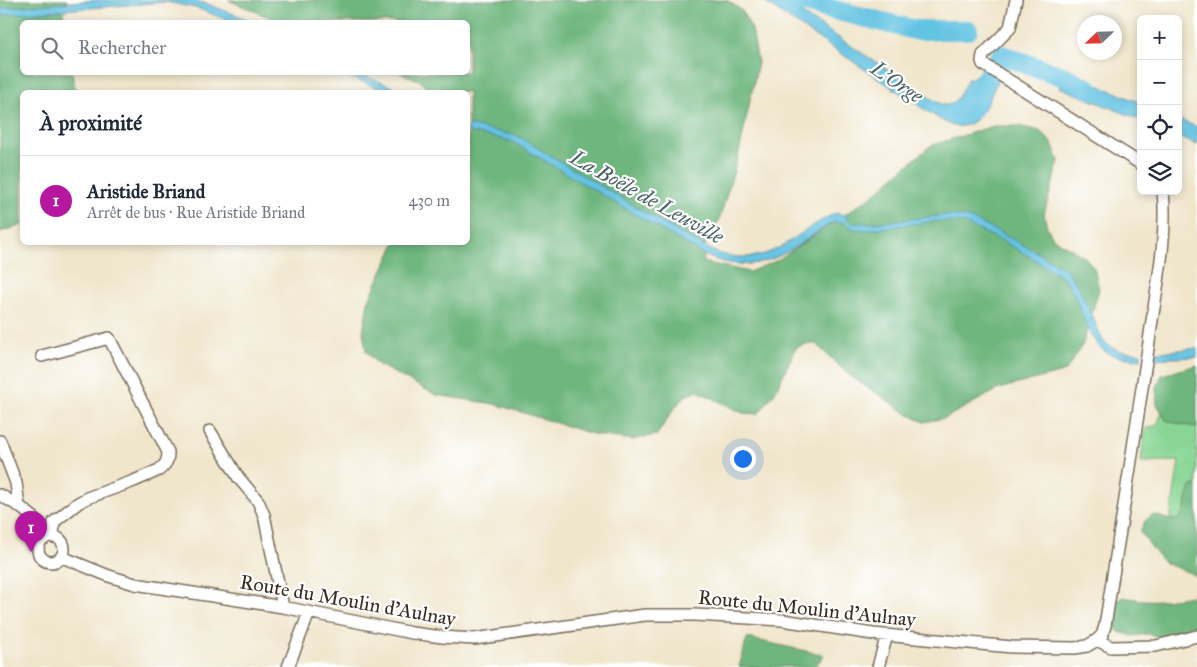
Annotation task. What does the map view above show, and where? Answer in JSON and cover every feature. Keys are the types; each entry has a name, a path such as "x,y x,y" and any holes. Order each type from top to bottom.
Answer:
{"street":[{"path":"1016,0 1010,28 983,55 982,61 986,67 1137,161"},
{"path":"1163,195 1162,244 1146,365 1104,626 1102,635 1097,640 1111,647 1156,646 1197,636"},
{"path":"0,496 19,506 33,517 48,538 62,542 62,557 53,562 44,560 38,552 40,542 48,538 54,522 78,503 159,470 168,459 168,452 109,338 42,356"},
{"path":"210,431 238,477 258,501 264,515 283,607"},
{"path":"0,441 16,483 19,506"},
{"name":"Route du Moulin d'Aulnay","path":"62,557 109,576 135,584 283,607 412,633 474,639 645,615 695,615 782,620 888,635 1012,646 1075,648 1087,646 1097,640"},
{"path":"288,667 309,613"},
{"path":"878,667 888,635"}],"green space":[{"path":"0,0 67,0 62,20 20,20 20,75 72,75 76,90 20,90 20,226 0,232"},
{"path":"228,0 727,0 741,10 752,29 758,63 739,153 719,221 707,236 703,262 749,272 778,260 872,196 930,146 993,126 1019,126 1040,131 1052,143 1059,161 1044,214 1047,227 1053,238 1086,258 1094,268 1099,289 1083,344 1066,371 999,389 945,418 924,422 908,414 849,375 816,344 805,344 796,348 775,392 758,414 743,413 698,391 685,396 673,410 657,435 632,440 596,435 494,404 436,395 377,364 366,351 363,332 368,302 394,245 470,245 470,90 428,90 419,80 405,75 470,75 470,20 276,20"},
{"path":"1197,365 1197,427 1166,420 1157,404 1156,387 1162,375"},
{"path":"1162,412 1166,420 1197,427 1197,484 1191,487 1184,511 1179,519 1170,521 1179,461 1141,462 1145,429 1157,425"},
{"path":"1197,484 1197,576 1163,562 1140,532 1145,521 1152,515 1168,519 1179,519 1184,511 1191,487"},
{"path":"1197,595 1197,626 1190,626 1174,638 1162,638 1149,634 1132,636 1119,632 1110,622 1113,603 1123,597 1160,600"},
{"path":"747,638 824,655 815,667 739,667"}],"water":[{"path":"98,0 191,0 250,20 228,20 196,8 166,2 0,15 0,8"},
{"path":"761,0 790,0 801,13 943,105 951,104 960,94 968,78 969,80 985,69 999,78 983,111 977,118 963,126 954,126 930,113"},
{"path":"1069,73 1137,101 1137,118 1059,87"},
{"path":"345,75 362,75 401,90 383,90"},
{"path":"1182,121 1197,127 1197,145 1182,139"},
{"path":"470,125 518,136 673,229 717,253 736,257 753,257 780,247 818,222 834,214 838,213 850,217 841,223 835,221 774,258 759,263 724,262 704,255 511,141 470,132"},
{"path":"947,215 969,218 989,227 1067,270 1080,289 1103,341 1121,351 1141,353 1141,359 1113,355 1096,343 1075,296 1063,277 1003,241 963,223 938,221 865,230 848,228 856,223"},
{"path":"1197,348 1197,357 1149,359 1150,353"}],"waterway":[{"name":"L'Orge","path":"785,0 806,3 915,30 968,30"},
{"name":"L'Orge","path":"980,87 1001,55 1065,77 1089,89"},
{"name":"La Boële de Leuville","path":"842,219 854,226"}],"place":[{"name":"Aristide Briand","path":"31,552"}]}
